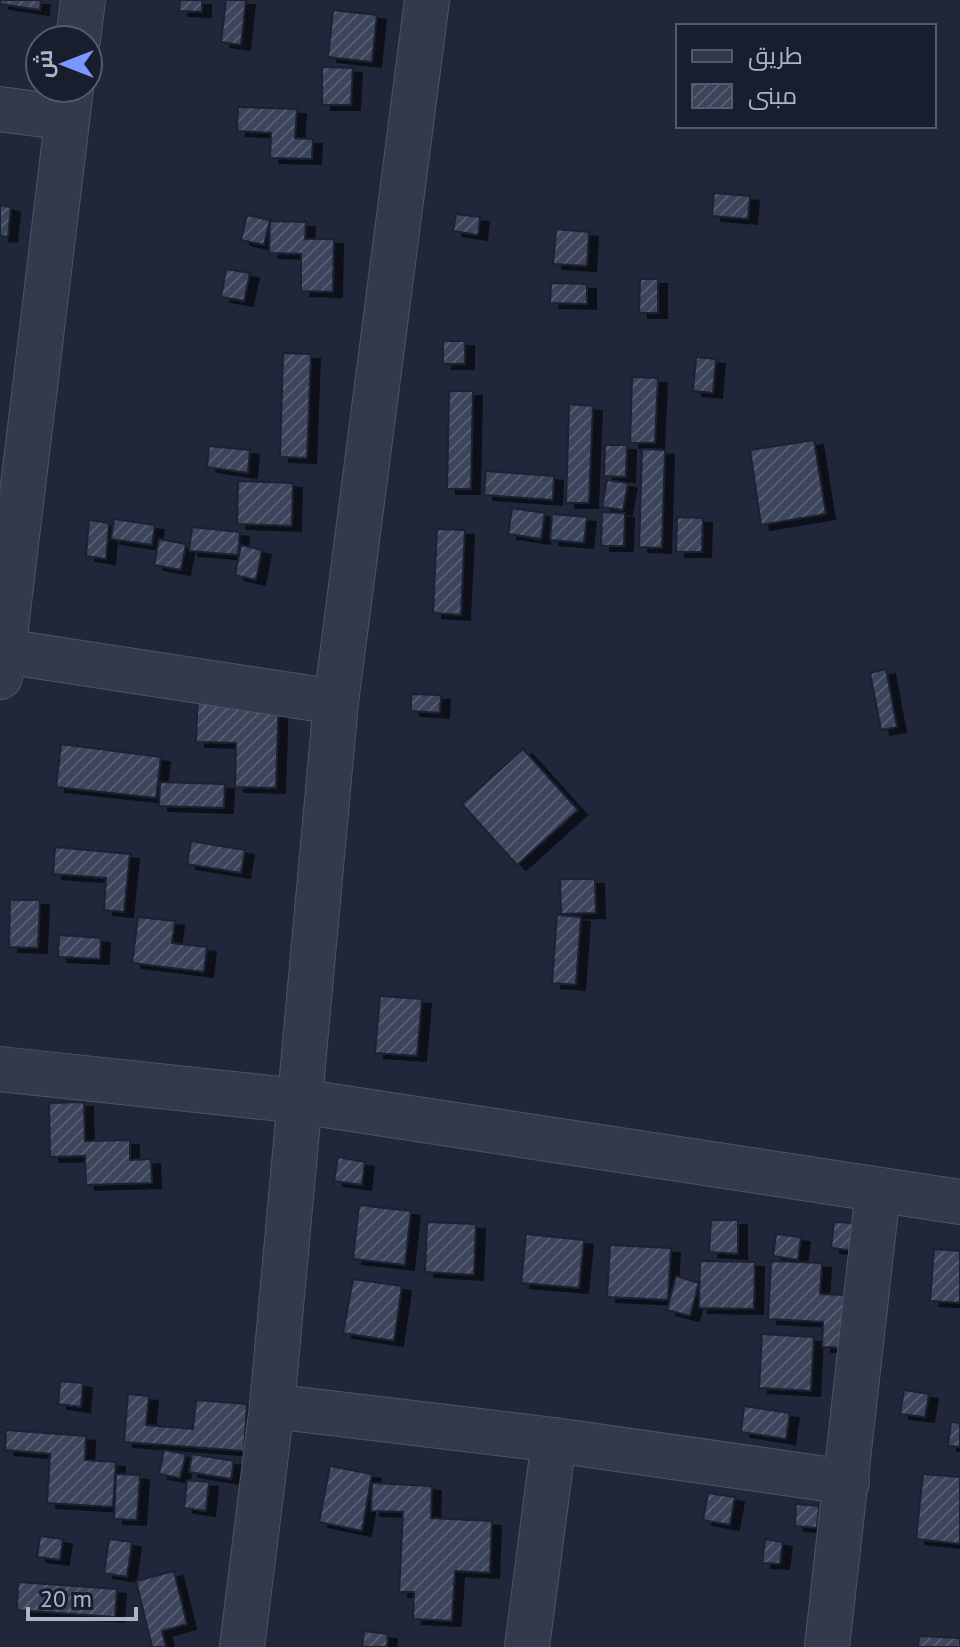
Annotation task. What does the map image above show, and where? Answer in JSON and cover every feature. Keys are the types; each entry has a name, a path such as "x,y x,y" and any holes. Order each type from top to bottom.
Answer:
{"street":[{"path":"80,24 83,0"},
{"path":"242,1647 272,1406 336,702 427,0"},
{"path":"0,109 58,104"},
{"path":"69,104 2,664 336,702"},
{"path":"1,1075 299,1101 960,1202"},
{"path":"827,1647 878,1191"},
{"path":"272,1406 554,1440 847,1482"},
{"path":"527,1647 554,1440"}],"building":[{"path":"0,0 41,0 40,10 0,4"},
{"path":"180,0 202,0 202,12 179,11"},
{"path":"226,0 246,0 241,45 221,42"},
{"path":"333,10 377,15 372,62 328,57"},
{"path":"322,67 353,68 351,105 322,105"},
{"path":"238,107 297,109 295,138 313,139 312,159 270,158 271,133 237,131"},
{"path":"714,193 750,196 748,219 712,216"},
{"path":"0,205 11,207 8,237 0,236"},
{"path":"456,214 480,217 478,235 453,231"},
{"path":"247,215 270,220 264,245 241,240"},
{"path":"270,221 306,222 305,239 334,239 333,292 301,291 301,254 269,253"},
{"path":"556,229 589,232 587,266 553,264"},
{"path":"226,269 250,273 244,301 221,297"},
{"path":"640,279 658,279 658,313 639,313"},
{"path":"551,283 587,284 587,304 550,303"},
{"path":"443,341 465,341 465,364 443,364"},
{"path":"283,353 311,354 307,458 280,457"},
{"path":"696,357 716,359 713,393 693,391"},
{"path":"632,377 658,378 655,443 630,443"},
{"path":"449,391 473,391 471,489 447,489"},
{"path":"569,404 593,406 589,503 566,503"},
{"path":"814,440 826,514 761,525 750,450"},
{"path":"605,445 627,445 626,477 604,476"},
{"path":"209,446 250,450 248,473 207,467"},
{"path":"642,449 665,450 662,548 639,547"},
{"path":"486,471 554,476 553,500 484,495"},
{"path":"607,480 628,483 623,510 602,507"},
{"path":"238,481 293,483 292,526 237,524"},
{"path":"512,508 545,513 541,539 508,534"},
{"path":"602,512 625,513 624,546 601,546"},
{"path":"552,514 587,517 584,543 550,540"},
{"path":"677,517 703,518 702,552 676,552"},
{"path":"114,519 155,525 152,545 111,539"},
{"path":"89,520 109,523 106,559 86,556"},
{"path":"192,527 240,532 238,555 189,551"},
{"path":"437,529 465,530 461,615 433,613"},
{"path":"159,539 186,544 181,570 154,565"},
{"path":"241,545 262,550 256,580 235,575"},
{"path":"886,669 897,727 881,730 870,673"},
{"path":"198,690 279,693 276,788 235,787 236,743 196,742"},
{"path":"411,694 441,695 440,713 411,711"},
{"path":"61,744 161,757 156,798 56,787"},
{"path":"523,749 578,810 517,865 462,804"},
{"path":"160,782 225,784 224,808 159,806"},
{"path":"191,841 245,850 241,873 187,864"},
{"path":"55,847 130,854 124,912 104,910 106,878 53,874"},
{"path":"560,879 595,879 596,913 561,914"},
{"path":"10,900 40,900 38,948 9,947"},
{"path":"557,915 581,917 576,985 552,983"},
{"path":"138,917 175,921 172,943 207,947 204,972 132,963"},
{"path":"59,935 101,938 100,959 58,957"},
{"path":"380,996 422,999 417,1056 375,1053"},
{"path":"84,1102 85,1141 130,1140 130,1160 151,1159 152,1183 86,1185 85,1156 50,1157 49,1103"},
{"path":"338,1157 365,1162 362,1185 334,1181"},
{"path":"359,1205 411,1211 405,1265 353,1259"},
{"path":"711,1220 738,1220 738,1254 709,1252"},
{"path":"427,1222 476,1224 474,1275 425,1272"},
{"path":"834,1222 857,1223 855,1251 831,1248"},
{"path":"526,1234 584,1240 579,1288 521,1283"},
{"path":"776,1234 801,1237 798,1260 773,1256"},
{"path":"610,1245 671,1248 668,1300 607,1297"},
{"path":"934,1249 960,1251 960,1303 930,1301"},
{"path":"700,1261 755,1262 754,1309 699,1308"},
{"path":"771,1261 822,1263 820,1294 848,1295 845,1348 822,1347 823,1322 768,1319"},
{"path":"676,1276 699,1283 690,1316 667,1310"},
{"path":"353,1279 402,1286 394,1341 343,1333"},
{"path":"762,1334 814,1337 811,1391 759,1388"},
{"path":"60,1381 83,1383 81,1407 58,1404"},
{"path":"904,1390 929,1394 925,1417 900,1414"},
{"path":"128,1394 149,1396 146,1425 193,1429 196,1400 247,1404 244,1451 124,1442"},
{"path":"744,1406 790,1413 786,1439 741,1432"},
{"path":"951,1422 960,1423 960,1447 948,1446"},
{"path":"6,1430 86,1436 85,1460 116,1462 113,1507 47,1503 50,1454 5,1450"},
{"path":"164,1450 186,1454 180,1478 159,1474"},
{"path":"192,1454 234,1461 231,1479 189,1472"},
{"path":"330,1466 372,1474 362,1531 319,1522"},
{"path":"116,1474 140,1475 137,1520 114,1519"},
{"path":"923,1474 960,1477 960,1544 916,1539"},
{"path":"187,1480 209,1482 206,1511 184,1508"},
{"path":"372,1483 432,1486 431,1518 492,1521 490,1573 455,1571 452,1621 413,1619 414,1592 399,1592 403,1512 371,1511"},
{"path":"708,1493 735,1497 730,1525 703,1520"},
{"path":"796,1504 819,1506 817,1528 795,1526"},
{"path":"40,1536 63,1539 60,1560 37,1557"},
{"path":"109,1539 132,1542 127,1577 104,1573"},
{"path":"765,1539 783,1542 780,1564 762,1563"},
{"path":"174,1571 187,1624 162,1631 166,1647 152,1647 136,1581"},
{"path":"18,1582 117,1589 115,1617 17,1610"},
{"path":"364,1631 388,1634 387,1647 362,1647"},
{"path":"919,1636 960,1638 960,1647 918,1647"}]}
